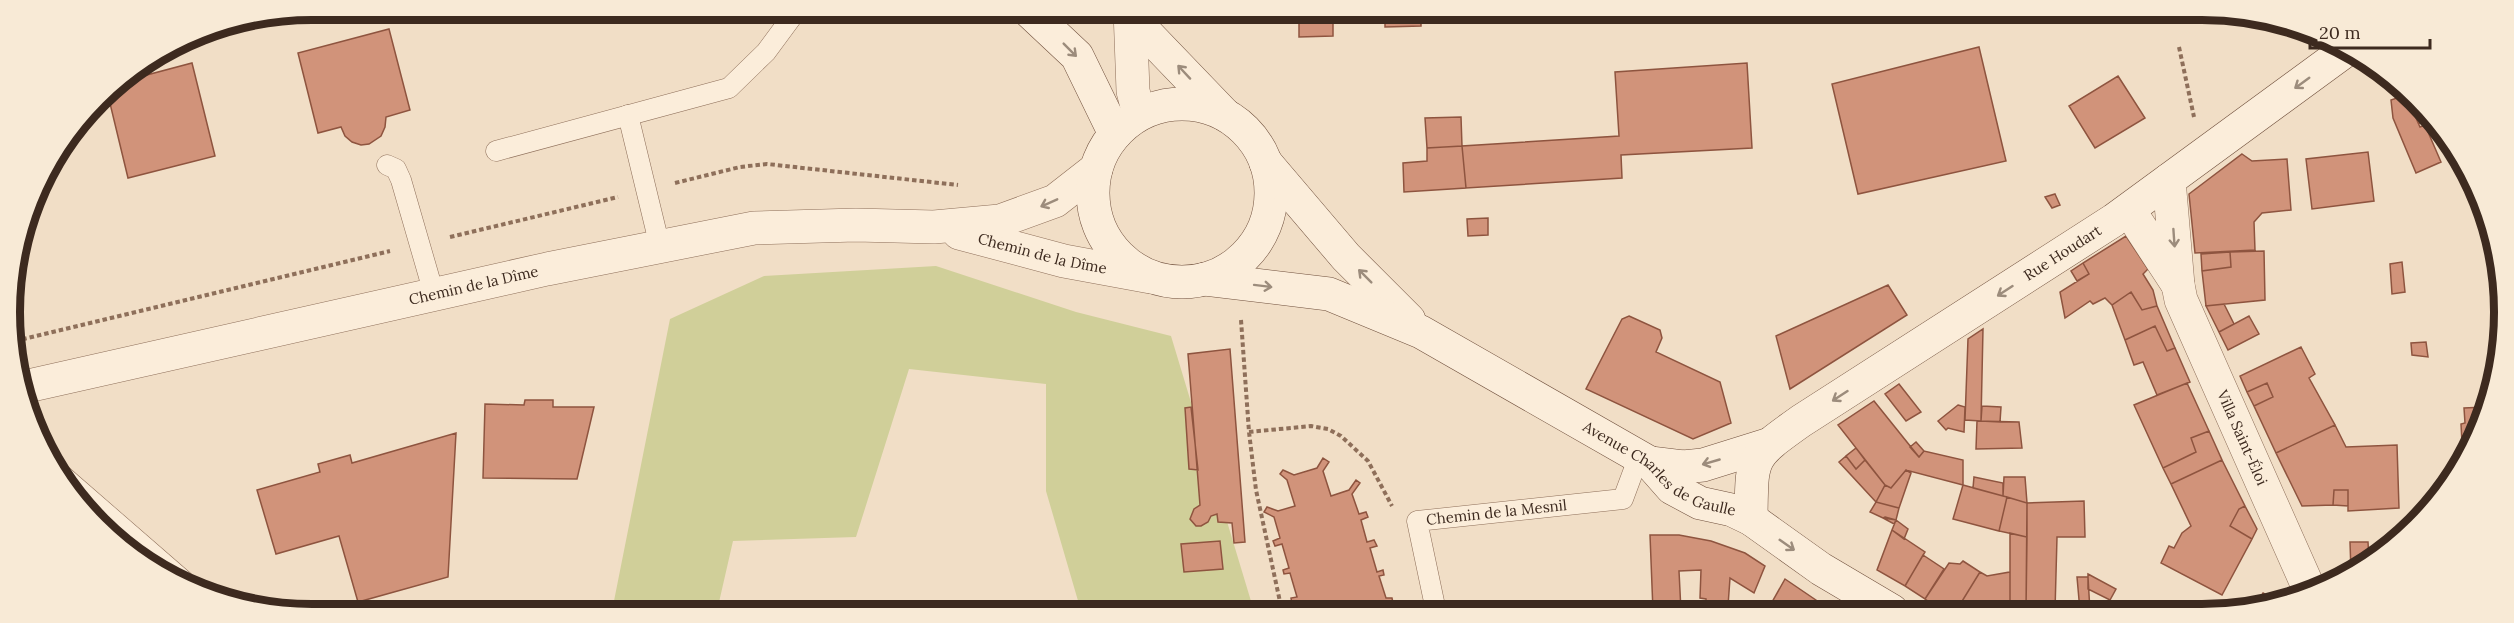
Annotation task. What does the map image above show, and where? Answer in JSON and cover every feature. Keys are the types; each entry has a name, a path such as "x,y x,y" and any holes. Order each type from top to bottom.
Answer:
{"street":[{"path":"1039,20 1077,56 1127,124"},
{"path":"1129,20 1133,91 1127,124 1096,169 1092,195 1097,221 1109,245 1127,264 1151,277 1178,282 1205,279 1232,267 1253,247 1266,221 1271,192 1266,163 1256,144 1242,127 1224,114 1136,20"},
{"name":"Rue Houdart","path":"1750,519 1751,478 1754,462 1767,445 2128,210 2340,55"},
{"path":"1127,124 1167,105 1196,105 1224,114"},
{"name":"Avenue Charles de Gaulle","path":"1266,163 1346,257 1421,332"},
{"name":"Chemin de la Dîme","path":"29,388 434,294 754,228 856,225 934,227 1000,221 1054,201 1096,169"},
{"name":"Villa Saint-Éloi","path":"2169,180 2181,300 2307,584"},
{"name":"Villa Saint-Éloi","path":"2128,210 2178,285"},
{"name":"Chemin de la Dîme","path":"934,227 1064,261 1151,277"},
{"name":"Avenue Charles de Gaulle","path":"1205,279 1329,294 1421,332 1645,459 1672,488 1700,503 1732,510 1750,519 1821,569 1880,604"},
{"name":"Rue Houdart","path":"1645,459 1683,467 1703,465 1767,445"}],"lane":[{"path":"496,151 729,88 766,52 790,20"},
{"path":"628,115 660,247"},
{"path":"387,165 396,169 401,180 434,294"},
{"name":"Chemin de la Mesnil","path":"1435,604 1417,521 1623,499 1645,459"},
{"path":"84,494 163,563"}],"path":[{"path":"2179,47 2202,156"},
{"path":"21,340 740,167 767,164 963,186"},
{"path":"1240,314 1256,490 1280,604"},
{"path":"1249,432 1311,426 1328,429 1341,436 1368,461 1390,504 1417,521"}],"shaded area":[{"path":"936,266 1076,312 1171,336 1252,604 1079,604 1046,491 1046,384 909,369 856,537 733,541 719,604 613,604 670,319 764,276"}],"building":[{"path":"1283,20 1333,20 1333,36 1299,37 1299,22 1283,22"},
{"path":"1385,20 1421,20 1421,26 1385,27"},
{"path":"389,29 410,110 386,117 381,136 369,144 361,145 352,142 345,136 341,127 318,133 298,53"},
{"path":"1979,47 2006,161 1858,194 1832,84"},
{"path":"192,63 215,156 128,178 109,101 137,78"},
{"path":"1747,63 1752,148 1621,155 1622,178 1466,188 1462,146 1619,136 1615,72"},
{"path":"2118,76 2145,118 2095,148 2069,106"},
{"path":"2397,93 2418,115 2415,116 2420,127 2425,125 2441,162 2416,173 2393,118 2391,100 2397,98"},
{"path":"2418,115 2424,122 2419,124 2415,116"},
{"path":"1461,117 1462,146 1427,148 1425,118"},
{"path":"1462,146 1466,188 1404,192 1403,163 1427,161 1427,148"},
{"path":"2368,152 2374,201 2312,209 2306,159"},
{"path":"2242,154 2252,161 2287,159 2291,210 2262,213 2254,222 2255,250 2195,253 2189,194"},
{"path":"2055,194 2060,205 2052,208 2045,197"},
{"path":"1488,218 1488,235 1468,236 1467,219"},
{"path":"2126,236 2148,269 2143,274 2153,290 2157,306 2142,310 2131,292 2112,305 2105,298 2093,304 2090,301 2065,318 2060,292 2089,274 2083,263"},
{"path":"2264,251 2265,300 2206,306 2202,271 2231,267 2230,252"},
{"path":"2230,252 2231,267 2202,271 2201,254"},
{"path":"2402,262 2405,292 2392,294 2390,264"},
{"path":"2083,263 2089,274 2077,281 2071,271"},
{"path":"1888,285 1907,315 1790,389 1776,336"},
{"path":"2131,292 2142,310 2157,306 2175,348 2167,351 2155,326 2125,340 2112,305"},
{"path":"2224,304 2234,324 2219,332 2206,306"},
{"path":"1629,316 1660,330 1662,338 1656,352 1720,382 1731,423 1693,439 1586,389 1622,319"},
{"path":"2249,316 2259,334 2228,350 2219,332"},
{"path":"2155,326 2167,351 2175,348 2190,382 2157,395 2143,362 2134,365 2125,340"},
{"path":"1983,329 1981,421 1965,420 1968,339"},
{"path":"2426,342 2428,357 2412,355 2411,343"},
{"path":"2301,347 2315,374 2309,378 2335,425 2276,453 2254,406 2273,397 2267,383 2247,392 2240,376"},
{"path":"1230,349 1245,542 1234,543 1232,523 1218,522 1217,514 1211,516 1208,522 1201,526 1196,526 1190,519 1194,509 1200,505 1188,354"},
{"path":"2187,383 2209,431 2191,438 2196,452 2163,468 2134,405"},
{"path":"2267,383 2273,397 2254,406 2247,392"},
{"path":"1899,384 1921,412 1906,421 1885,394"},
{"path":"525,400 553,400 553,407 594,407 577,479 483,478 485,404 524,405"},
{"path":"1874,401 1919,457 1924,451 1963,460 1963,485 1906,470 1891,488 1885,485 1838,425"},
{"path":"1958,405 1965,407 1964,432 1948,428 1946,430 1938,421"},
{"path":"1982,406 2001,407 2000,422 1981,421"},
{"path":"1191,407 1198,470 1189,469 1185,408"},
{"path":"2478,407 2462,445 2461,424 2465,423 2464,408"},
{"path":"1977,421 2019,422 2022,448 1976,449"},
{"path":"2335,425 2346,447 2397,445 2399,508 2348,511 2348,490 2334,490 2333,505 2302,506 2276,453"},
{"path":"2209,431 2222,460 2171,484 2163,468 2196,452 2191,438"},
{"path":"456,433 448,577 358,602 339,536 276,554 257,490 320,472 318,464 350,455 352,463"},
{"path":"1916,442 1924,451 1919,457 1910,447"},
{"path":"1856,448 1865,460 1856,469 1846,456"},
{"path":"1846,456 1856,469 1865,460 1885,485 1876,502 1839,462"},
{"path":"1323,458 1329,462 1323,471 1331,496 1349,490 1356,480 1360,483 1352,494 1359,514 1366,512 1368,517 1361,520 1367,542 1374,540 1377,546 1370,548 1377,572 1383,570 1384,575 1379,576 1386,598 1392,598 1393,603 1301,604 1300,601 1292,604 1291,598 1297,597 1290,573 1284,574 1283,570 1289,568 1282,544 1275,546 1273,541 1280,538 1274,517 1264,512 1267,507 1278,511 1295,506 1287,480 1280,474 1283,470 1294,475 1317,468"},
{"path":"2222,460 2245,506 2239,509 2230,526 2252,539 2222,595 2161,563 2169,546 2174,548 2182,533 2191,526 2171,484"},
{"path":"1906,470 1911,473 1899,508 1876,502 1885,485 1891,488"},
{"path":"1974,477 2003,483 2003,496 1973,488"},
{"path":"2004,477 2025,477 2027,503 2003,496"},
{"path":"1963,485 2007,497 1999,531 1953,519"},
{"path":"2334,490 2348,490 2348,506 2333,505"},
{"path":"2007,497 2027,503 2027,537 1999,531"},
{"path":"2084,501 2085,537 2057,537 2055,604 2026,604 2027,503"},
{"path":"1876,502 1899,508 1896,520 1883,518 1870,512"},
{"path":"2245,506 2257,529 2252,539 2230,526 2239,509"},
{"path":"1883,518 1896,520 1894,524"},
{"path":"1896,520 1908,529 1904,539 1892,530"},
{"path":"1892,530 1925,552 1905,586 1877,570"},
{"path":"2010,533 2027,537 2026,604 2010,604"},
{"path":"1650,535 1679,535 1711,541 1745,553 1765,566 1754,593 1730,578 1728,604 1706,603 1706,599 1700,598 1701,570 1679,571 1681,604 1653,604"},
{"path":"1220,541 1223,569 1184,572 1181,544"},
{"path":"2350,542 2368,542 2369,551 2351,562"},
{"path":"1923,555 1944,569 1925,599 1905,586"},
{"path":"1963,561 1980,572 1960,604 1932,604 1925,599 1949,563 1960,564"},
{"path":"1980,572 1987,576 2010,572 2010,604 1960,604"},
{"path":"2088,574 2116,589 2110,600 2088,589"},
{"path":"2077,577 2088,577 2090,604 2079,604"},
{"path":"1785,579 1822,604 1771,604"}]}
